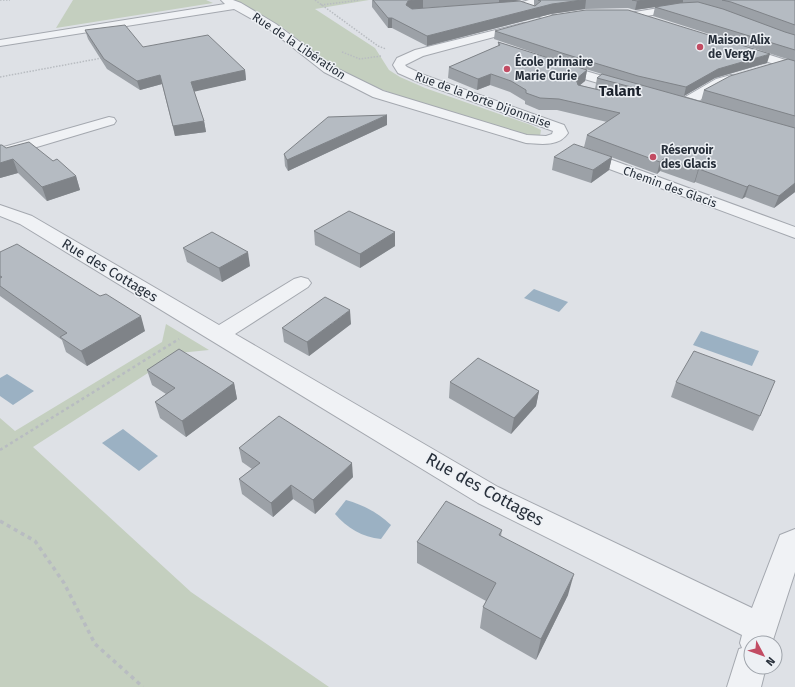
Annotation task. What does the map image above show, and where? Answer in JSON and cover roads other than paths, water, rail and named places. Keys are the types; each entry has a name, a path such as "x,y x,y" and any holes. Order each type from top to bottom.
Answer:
{"street":[{"path":"540,0 516,7 551,18"},
{"name":"Rue de la Libération","path":"0,44 231,3 272,26 328,69 378,94 498,132 526,139 546,140"},
{"path":"662,24 630,12 696,7"},
{"path":"477,39 563,16"},
{"path":"477,39 500,46"},
{"name":"Rue de la Porte Dijonnaise","path":"477,39 419,52 401,61 399,65 402,70 420,78 559,128 561,133 557,137 546,140"},
{"path":"730,46 792,66"},
{"path":"544,62 592,83 639,91"},
{"path":"763,70 792,66"},
{"path":"700,107 680,101 721,82 742,76"},
{"path":"0,153 109,121"},
{"name":"Chemin des Glacis","path":"546,140 795,233"},
{"name":"Rue des Cottages","path":"0,210 26,220 488,495 756,635"},
{"path":"210,330 301,283"},
{"path":"758,635 790,544 795,542"},
{"path":"744,687 747,675"}],"water":[{"path":"534,289 568,302 559,312 524,298"},
{"path":"701,331 759,351 752,366 693,345"},
{"path":"7,374 34,391 13,405 0,396 0,378"},
{"path":"123,429 158,456 139,471 102,443"},
{"path":"346,500 359,504 370,510 391,525 381,539 367,536 355,531 335,514"}],"place":[{"name":"Maison Alix de Vergy","path":"700,47"},
{"name":"École primaire Marie Curie","path":"507,69"},
{"name":"Réservoir des Glacis","path":"653,157"}],"district":[{"name":"Talant","path":"620,91"}]}
